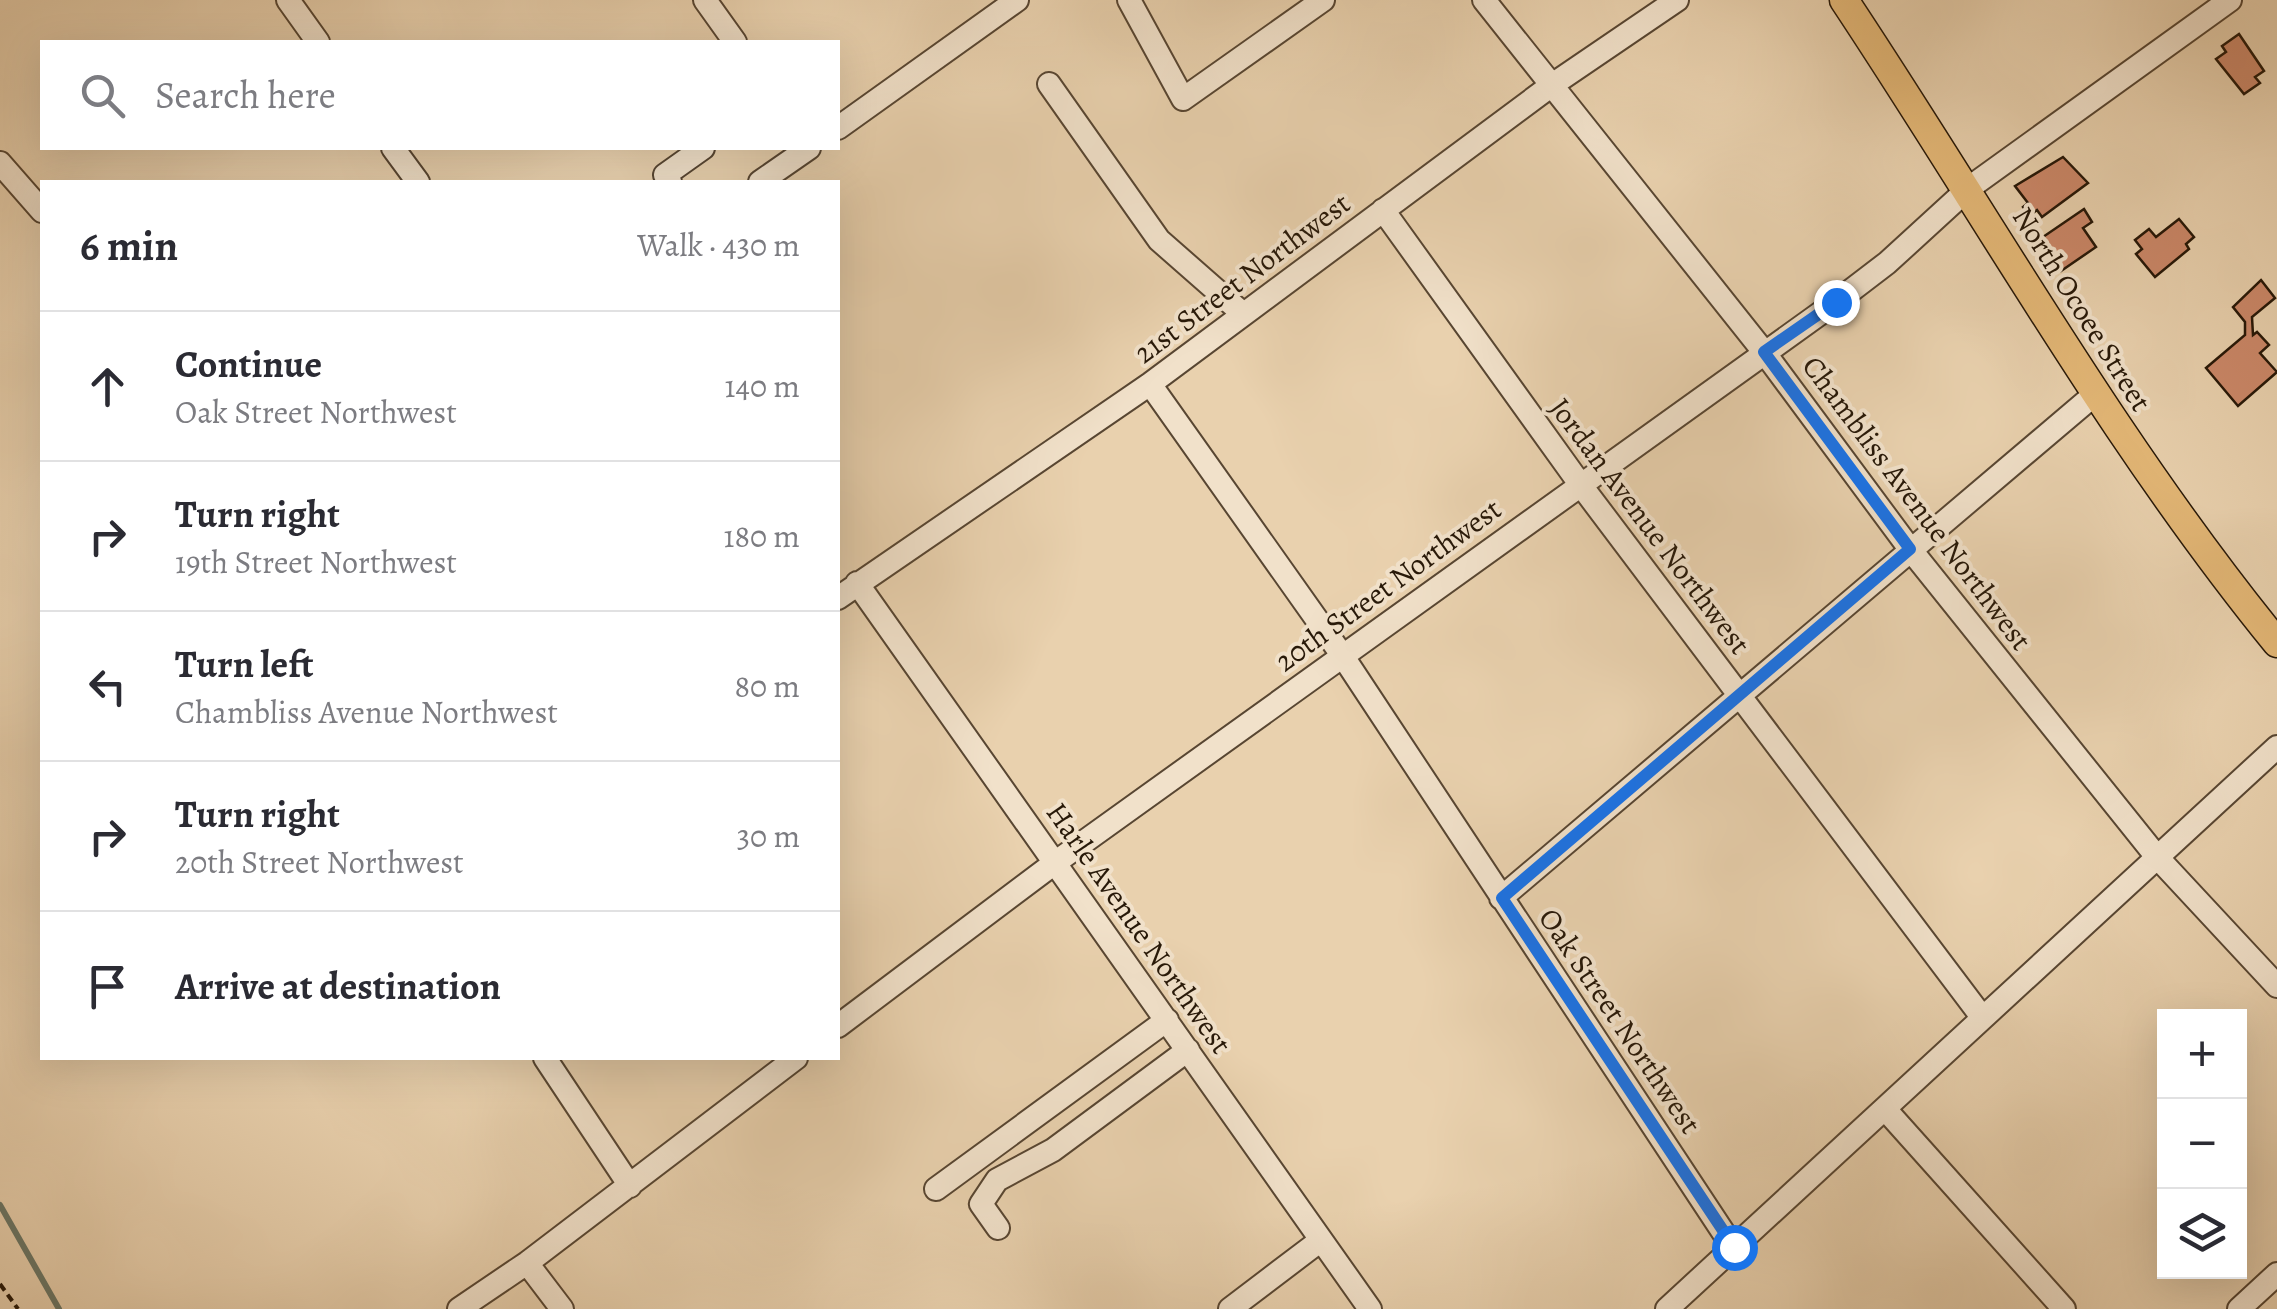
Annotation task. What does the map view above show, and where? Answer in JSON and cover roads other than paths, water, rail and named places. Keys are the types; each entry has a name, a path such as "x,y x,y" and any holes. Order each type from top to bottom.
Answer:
{"main road":[{"name":"North Ocoee Street","path":"1844,0 1969,188 2094,394 2164,497 2277,643"}],"street":[{"path":"288,0 317,40"},
{"path":"840,127 1018,0"},
{"path":"1129,0 1183,99 1324,0"},
{"name":"Chambliss Avenue Northwest","path":"1484,0 1764,352 1910,549 2157,857 2277,986"},
{"name":"21st Street Northwest","path":"840,596 1150,384 1241,312 1552,85 1677,0"},
{"name":"20th Street Northwest","path":"840,1024 1056,862 1886,264 1969,188 2230,0"},
{"path":"715,4 734,40"},
{"path":"1048,84 1158,240 1241,312"},
{"path":"395,150 417,180"},
{"path":"669,180 665,175 699,150"},
{"path":"763,180 805,150"},
{"path":"0,163 40,209"},
{"name":"Jordan Avenue Northwest","path":"1383,210 1580,484 1982,1017"},
{"name":"Oak Street Northwest","path":"1150,384 1342,655 1734,1247"},
{"path":"1502,898 2094,394"},
{"name":"Harle Avenue Northwest","path":"857,583 1370,1309"},
{"path":"1667,1309 2277,747"},
{"path":"936,1190 1167,1020"},
{"path":"998,1228 981,1204 998,1180 1022,1162 1052,1150 1188,1050"},
{"path":"546,1060 630,1186"},
{"path":"459,1309 528,1263 793,1060"},
{"path":"1885,1108 2064,1309"},
{"path":"1230,1309 1321,1240"},
{"path":"528,1263 562,1309"},
{"path":"2239,1309 2277,1274"}],"waterway":[{"path":"0,1205 59,1309"}]}
